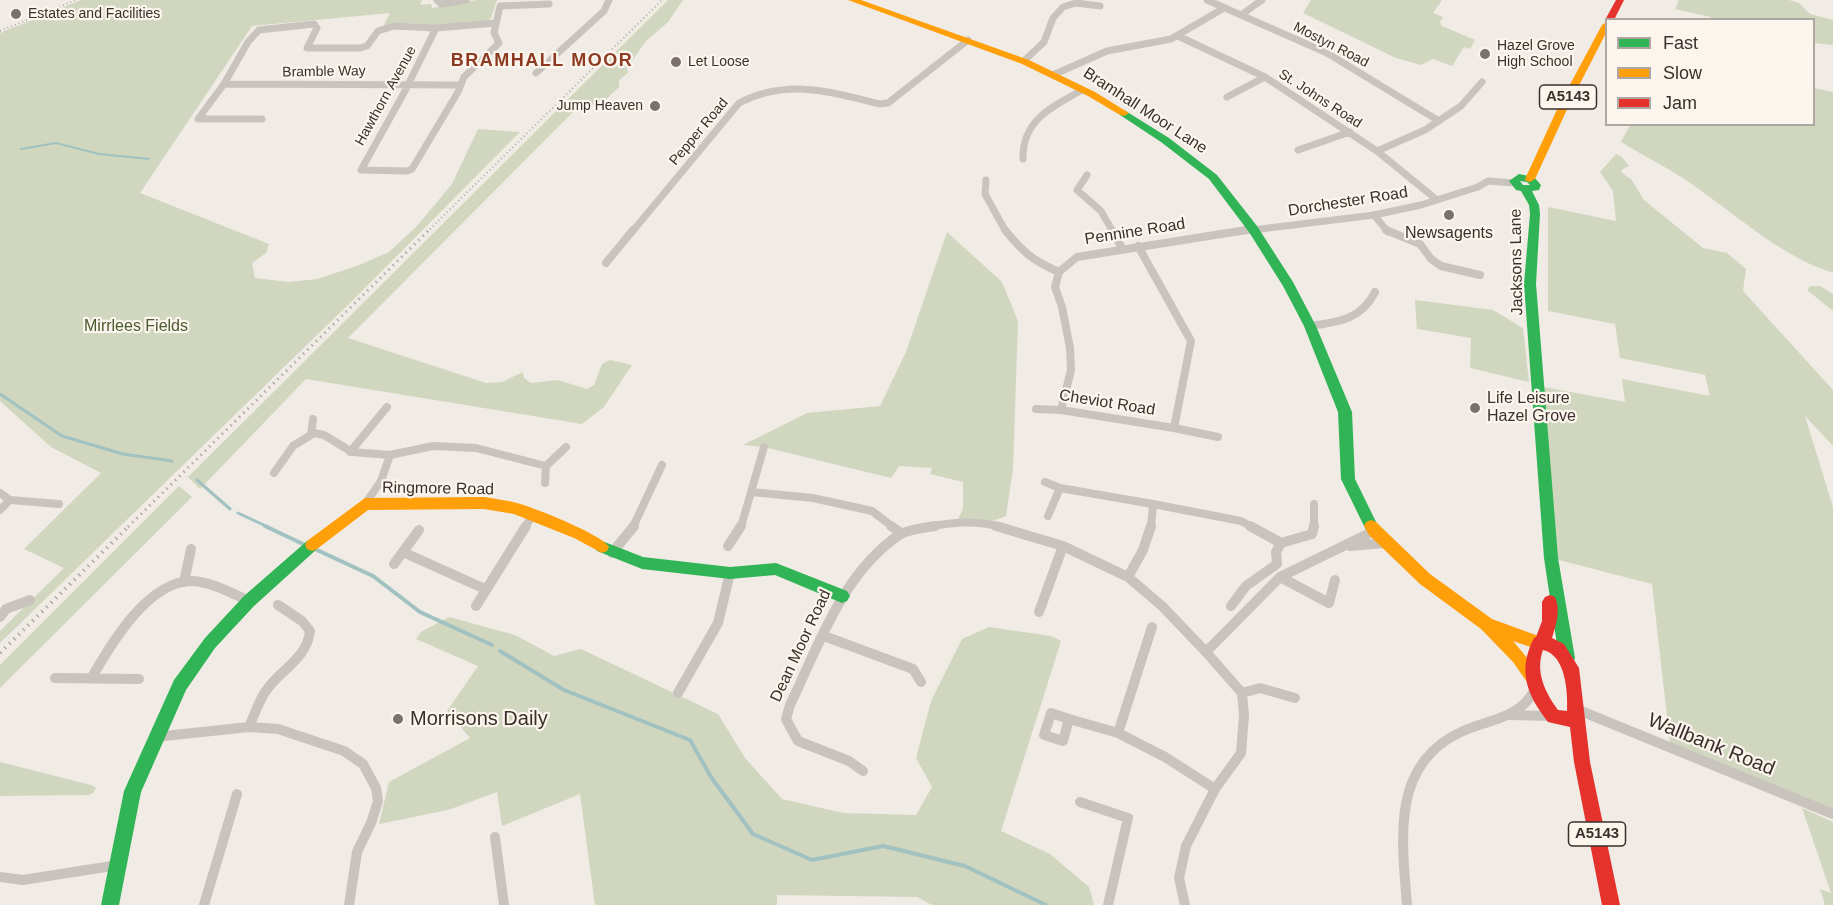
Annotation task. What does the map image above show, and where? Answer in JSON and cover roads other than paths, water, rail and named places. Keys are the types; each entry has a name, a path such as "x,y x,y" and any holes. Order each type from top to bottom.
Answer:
{"street":[{"path":"437,1 441,4 466,0"},
{"path":"536,74 604,10 609,0"},
{"name":"Mostyn Road","path":"1207,0 1327,53 1439,121"},
{"path":"1241,15 1262,0"},
{"path":"1611,18 1620,0"},
{"name":"Bramhall Moor Lane","path":"861,1 1025,60 1055,74 1165,140 1213,177 1253,229 1289,285 1310,326 1345,412 1348,479 1374,531 1425,579 1486,624 1520,657 1546,709 1556,718"},
{"path":"1025,60 1047,38 1055,13 1062,7 1072,1 1100,6"},
{"name":"Hawthorn Avenue","path":"436,28 361,170 407,171 412,169 468,73 499,44 499,39 495,35 500,3 549,4"},
{"path":"1055,74 1107,51 1160,42 1178,36 1224,8"},
{"path":"262,119 198,119 224,84 254,33 262,29 314,24 317,28 307,48 356,49 366,47 376,33 390,27 406,25 436,28 496,23"},
{"name":"A5143","path":"1528,185 1565,103 1605,27"},
{"name":"St. Johns Road","path":"1178,36 1265,77 1377,151 1437,200"},
{"name":"Pepper Road","path":"606,263 739,103 751,95 787,87 880,104 888,103 968,40"},
{"path":"1227,97 1265,77"},
{"path":"1377,151 1425,130 1439,121 1461,106 1482,82"},
{"name":"Bramble Way","path":"224,84 461,85"},
{"path":"1023,159 1023,140 1036,120 1055,105 1082,90"},
{"path":"1025,119 1036,120"},
{"path":"1298,150 1350,132"},
{"path":"1087,176 1077,190 1101,211 1122,248"},
{"path":"986,180 985,194 1005,230 1022,251 1037,262 1059,272 1055,287 1062,307 1071,370 1061,410"},
{"name":"Dorchester Road","path":"1253,229 1374,215 1437,200 1478,187 1488,181 1514,183"},
{"name":"Jacksons Lane","path":"1514,183 1528,185 1534,205 1530,284 1550,549 1566,658 1571,668 1576,712"},
{"path":"1374,215 1391,236 1421,244 1431,260 1440,265 1480,275"},
{"name":"Pennine Road","path":"1059,272 1077,257 1122,248 1253,229"},
{"name":"Cheviot Road","path":"1138,246 1191,341 1174,428"},
{"path":"1310,326 1351,320 1361,312 1375,292"},
{"path":"350,452 387,407"},
{"name":"Cheviot Road","path":"1036,409 1061,410 1218,437"},
{"path":"310,434 313,419"},
{"path":"274,473 283,456 310,434 321,434 350,452 374,456 433,446 476,448 546,466"},
{"path":"545,483 546,466 566,447"},
{"path":"728,546 741,527 764,447"},
{"path":"365,504 378,489 388,470 390,455"},
{"path":"612,553 627,536 642,511 651,481 662,465"},
{"path":"1045,482 1060,488 1241,521 1281,543"},
{"path":"1048,516 1060,488"},
{"path":"751,492 813,498 872,511 901,533"},
{"path":"0,493 10,500 60,504"},
{"path":"0,510 10,500"},
{"name":"Ringmore Road","path":"110,905 133,791 180,685 210,643 249,601 301,554 365,504 484,503 515,508 579,534 612,553 642,563 730,573 776,569 842,596"},
{"path":"1128,577 1150,536 1153,526 1153,504"},
{"path":"1231,606 1246,586 1277,564 1276,552 1281,543 1312,534 1315,521 1314,504"},
{"path":"476,606 533,515"},
{"name":"Dean Moor Road","path":"863,771 849,761 798,741 786,719 789,705 825,636 842,596 871,560 901,533 957,521 987,523 1063,546 1128,577 1162,606 1242,693"},
{"path":"394,564 405,553 419,530"},
{"path":"1206,652 1280,577 1374,531"},
{"path":"1344,547 1385,543"},
{"path":"1039,612 1063,546"},
{"path":"183,582 191,549"},
{"name":"Jacksons Lane","path":"1535,683 1531,658 1534,648 1541,643 1550,621 1550,549"},
{"path":"405,553 485,589"},
{"path":"678,693 718,623 730,573"},
{"path":"1280,577 1329,603 1335,580"},
{"path":"92,677 125,625 162,592 183,582 208,584 249,601"},
{"path":"2,611 30,600"},
{"path":"249,727 267,690 311,642 310,630 302,621 278,605"},
{"name":"Bramhall Moor Lane","path":"1486,624 1558,649 1566,658"},
{"path":"1118,733 1152,627"},
{"path":"825,636 913,669 921,682"},
{"path":"55,678 139,679"},
{"path":"1407,905 1404,807 1413,779 1425,758 1438,745 1462,731 1510,715 1532,697 1535,683"},
{"path":"1185,905 1179,878 1186,846 1215,789 1241,753 1244,715 1242,693 1260,688 1295,698"},
{"path":"1510,715 1569,719 1576,712"},
{"name":"A5143","path":"1576,712 1582,762 1611,905"},
{"name":"Wallbank Road","path":"1576,712 1833,814"},
{"name":"A5143","path":"1556,718 1582,762"},
{"path":"1069,719 1118,733 1165,757 1215,789"},
{"path":"155,737 249,727 278,729 344,751 363,764 376,788 378,801 371,823 357,852 349,905"},
{"path":"204,905 237,794"},
{"path":"1080,802 1128,818 1107,905"},
{"path":"495,837 504,905"},
{"path":"0,878 22,880 118,865"}],"waterway":[{"path":"21,149 56,143 99,154 149,159"},
{"path":"0,394 62,436 123,454 172,461"},
{"path":"197,480 230,509"},
{"path":"238,513 268,527"},
{"path":"265,526 303,544"},
{"path":"317,550 373,576 420,612 492,645"},
{"path":"500,651 564,690 690,740 711,777 753,834 812,860 883,846 965,866 1046,905"}],"railway":[{"path":"0,31 76,0"},
{"path":"427,232 662,0"},
{"path":"128,527 429,230"},
{"path":"0,653 129,526"}],"place":[{"name":"Estates and Facilities","path":"16,14"},
{"name":"Hazel Grove High School","path":"1485,54"},
{"name":"Let Loose","path":"676,62"},
{"name":"Jump Heaven","path":"655,106"},
{"name":"Newsagents","path":"1449,215"},
{"name":"Life Leisure Hazel Grove","path":"1475,408"},
{"name":"Morrisons Daily","path":"398,719"}],"district":[{"name":"BRAMHALL MOOR","path":"542,61"}],"park label":[{"name":"Mirrlees Fields","path":"136,327"}]}
